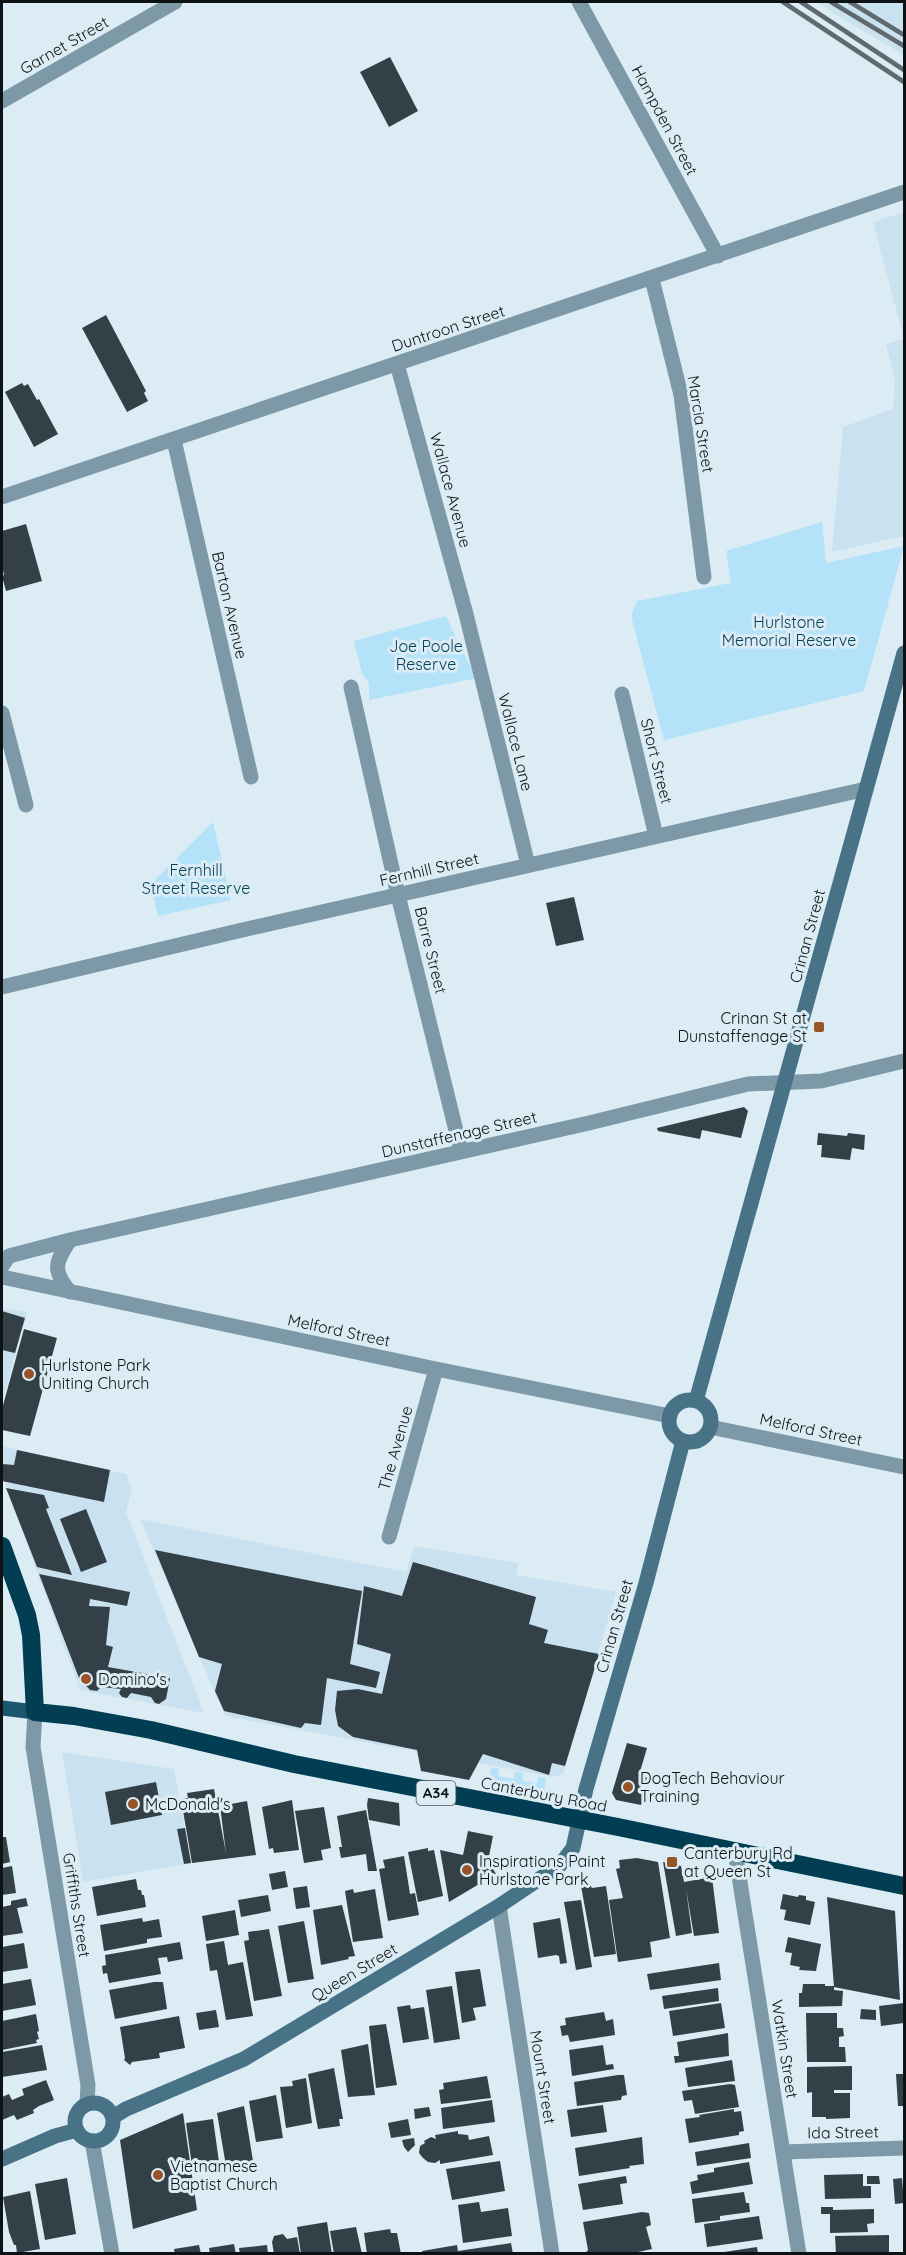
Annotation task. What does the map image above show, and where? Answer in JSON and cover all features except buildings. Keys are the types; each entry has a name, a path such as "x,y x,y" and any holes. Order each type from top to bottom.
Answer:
{"highway":[{"path":"2,1546 27,1615 31,1635 35,1712"},
{"name":"Canterbury Road","path":"35,1712 75,1716 151,1730 294,1764 904,1886"}],"main road":[{"path":"2,1708 35,1712"}],"street":[{"name":"Garnet Street","path":"2,101 175,2"},
{"name":"Hampden Street","path":"579,2 718,256"},
{"name":"Duntroon Street","path":"2,497 904,192"},
{"name":"Marcia Street","path":"652,279 681,395 704,577"},
{"name":"Wallace Avenue","path":"397,364 469,627"},
{"name":"Barton Avenue","path":"174,440 250,777"},
{"name":"Wallace Lane","path":"469,627 528,865"},
{"name":"Crinan Street","path":"696,1401 904,653"},
{"name":"Barre Street","path":"351,687 398,895 462,1151"},
{"name":"Short Street","path":"622,694 656,836"},
{"path":"2,713 26,805"},
{"name":"Fernhill Street","path":"2,987 866,789"},
{"name":"Dunstaffenage Street","path":"2,1266 9,1256 70,1240 748,1084 821,1081 904,1061"},
{"path":"70,1240 58,1256 57,1266 60,1280 70,1292"},
{"path":"7,1278 23,1253"},
{"name":"Melford Street","path":"7,1278 670,1416"},
{"name":"The Avenue","path":"388,1537 436,1369"},
{"path":"696,1401 707,1408 711,1420 710,1427 706,1434 695,1442 682,1441 671,1429 670,1416 673,1410 683,1402 696,1401"},
{"name":"Melford Street","path":"710,1427 904,1467"},
{"name":"Crinan Street","path":"579,1820 607,1712 643,1593 682,1441"},
{"name":"Griffiths Street","path":"35,1712 33,1747 88,2085 87,2104"},
{"name":"Queen Street","path":"113,2117 126,2109 244,2059 499,1906 567,1858 573,1848 579,1820"},
{"name":"Watkin Street","path":"735,1851 799,2253"},
{"name":"Mount Street","path":"499,1906 552,2253"},
{"path":"87,2104 100,2104 113,2117 112,2129 104,2139 92,2141 86,2139 77,2130 77,2115 87,2104"},
{"path":"2,2159 55,2136 77,2130"},
{"path":"92,2141 112,2253"},
{"name":"Ida Street","path":"783,2152 904,2148"}],"shaded area":[{"path":"817,2 904,2 904,55 840,17"},
{"path":"904,212 904,339 873,222"},
{"path":"904,339 904,536 832,552 843,427 893,409 895,380 886,344"},
{"path":"2,1308 27,1312 2,1403"},
{"path":"2,1446 126,1474 132,1489 126,1512 204,1713 80,1690 2,1475"},
{"path":"140,1519 406,1572 414,1546 519,1563 516,1575 616,1592 563,1774 554,1777 225,1716"},
{"path":"62,1752 174,1769 191,1863 83,1882"}],"green space":[{"name":"Hurlstone Memorial Reserve","path":"822,522 826,563 904,546 864,691 664,740 631,616 637,601 731,583 726,551"},
{"name":"Joe Poole Reserve","path":"446,616 477,678 369,700 369,683 362,673 354,641"},
{"name":"Fernhill Street Reserve","path":"213,822 231,900 158,916 151,884"},
{"path":"491,1768 499,1769 498,1776 514,1779 515,1772 523,1773 522,1781 537,1783 538,1777 546,1778 544,1791 500,1783 490,1774"}],"railway":[{"path":"783,2 904,82"},
{"path":"801,2 904,70"},
{"path":"831,2 904,46"},
{"path":"850,2 904,35"}],"place":[{"name":"Crinan St at Dunstaffenage St","path":"819,1027"},
{"name":"Hurlstone Park Uniting Church","path":"29,1374"},
{"name":"Domino's","path":"86,1679"},
{"name":"DogTech Behaviour Training","path":"628,1787"},
{"name":"McDonald's","path":"133,1804"},
{"name":"Canterbury Rd at Queen St","path":"672,1862"},
{"name":"Inspirations Paint Hurlstone Park","path":"467,1870"},
{"name":"Vietnamese Baptist Church","path":"158,2175"}]}
